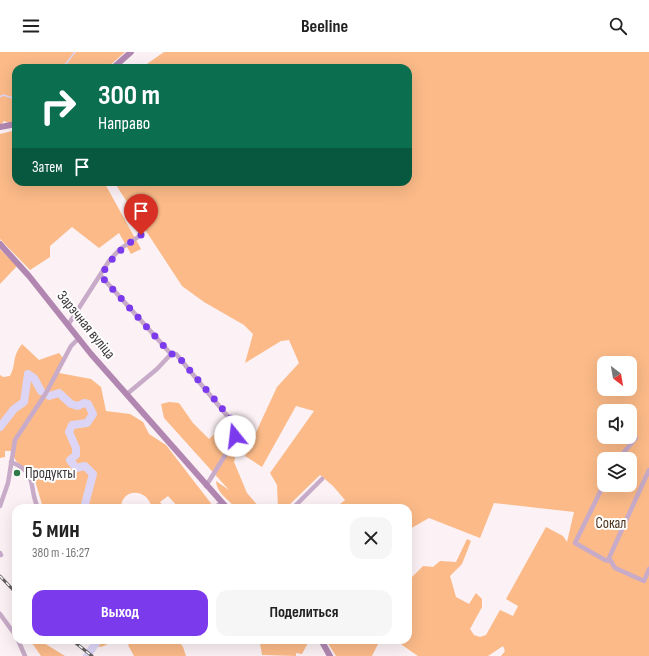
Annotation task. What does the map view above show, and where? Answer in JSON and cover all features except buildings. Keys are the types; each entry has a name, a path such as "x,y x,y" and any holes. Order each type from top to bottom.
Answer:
{"street":[{"path":"118,64 131,52"},
{"path":"0,127 12,125"},
{"path":"68,325 101,276 109,261 120,249 141,235"},
{"name":"Зарэчная вуліца","path":"0,244 12,255 78,339 222,503"},
{"path":"101,276 171,354 176,354 232,420 234,424 235,436 232,446 206,486"},
{"path":"0,506 8,483 15,440 46,393 71,346 78,339"},
{"path":"126,394 157,369 171,354"},
{"path":"624,452 631,444"},
{"path":"11,462 22,469 31,478 36,504"},
{"path":"610,560 649,470"},
{"path":"297,504 322,480"},
{"path":"600,492 575,543 605,560 610,560"},
{"path":"610,560 615,568 644,581 649,569"},
{"path":"0,614 12,630"},
{"path":"20,644 25,656"},
{"path":"323,644 330,656"}],"green space":[{"path":"0,52 125,52 112,64 12,64 12,124 4,121 0,126"},
{"name":"Сокал","path":"164,52 649,52 649,656 501,656 505,651 503,646 488,656 418,656 402,645 401,644 412,644 412,577 423,566 433,567 440,561 456,562 467,539 471,541 462,564 450,576 456,597 469,604 476,593 482,599 482,607 470,629 474,635 480,637 486,635 500,610 513,616 518,606 506,599 546,527 563,536 567,542 574,512 494,503 480,538 429,518 412,528 412,504 340,504 345,500 333,486 320,475 290,504 278,504 277,485 270,473 314,411 296,406 262,467 245,456 277,387 299,363 289,340 281,341 245,363 253,334 244,325 204,302 182,286 117,186 412,186 412,64 147,64"},
{"path":"12,131 12,186 106,186 141,249 131,254 119,233 99,248 72,227 50,246 50,257 30,270 0,239 0,134"},
{"path":"0,249 17,266 0,284"},
{"path":"22,344 39,360 59,353 63,358 59,373 91,379 101,387 106,411 130,414 143,422 149,434 166,445 211,504 175,504 168,496 160,502 161,504 151,504 142,494 133,493 126,496 123,499 122,504 42,504 34,477 16,461 11,451 5,451 5,457 0,458 0,375 3,377 10,376 16,353"},
{"path":"169,402 179,403 193,423 209,439 228,422 240,436 234,462 247,493 257,504 232,504 221,493 216,481 229,490 164,418 161,404"},
{"path":"33,644 46,644 65,656 41,656"},
{"path":"93,644 108,644 100,647"},
{"path":"181,644 186,656 134,656 128,645"},
{"path":"260,644 307,644 302,654 296,653 296,656 262,655"},
{"path":"328,644 378,644 372,656 336,656"}],"waterway":[{"path":"66,64 75,52"},
{"path":"0,97 3,95 12,98"},
{"path":"0,427 14,409 24,402 28,374 34,378 41,391"},
{"path":"49,396 59,393 71,404 78,406 84,403 88,404 93,414 87,423 72,425 69,432 76,448 76,455 70,460 76,468 85,466 93,474 85,504"},
{"path":"87,656 95,644"}],"railway":[{"path":"0,576 12,589"},
{"path":"77,644 92,656"}],"place":[{"name":"Продукты","path":"17,473"}],"route":[{"path":"141,235 120,249 109,261 101,276 141,323 171,354 176,354 218,403 232,420 235,428 235,436"}]}
